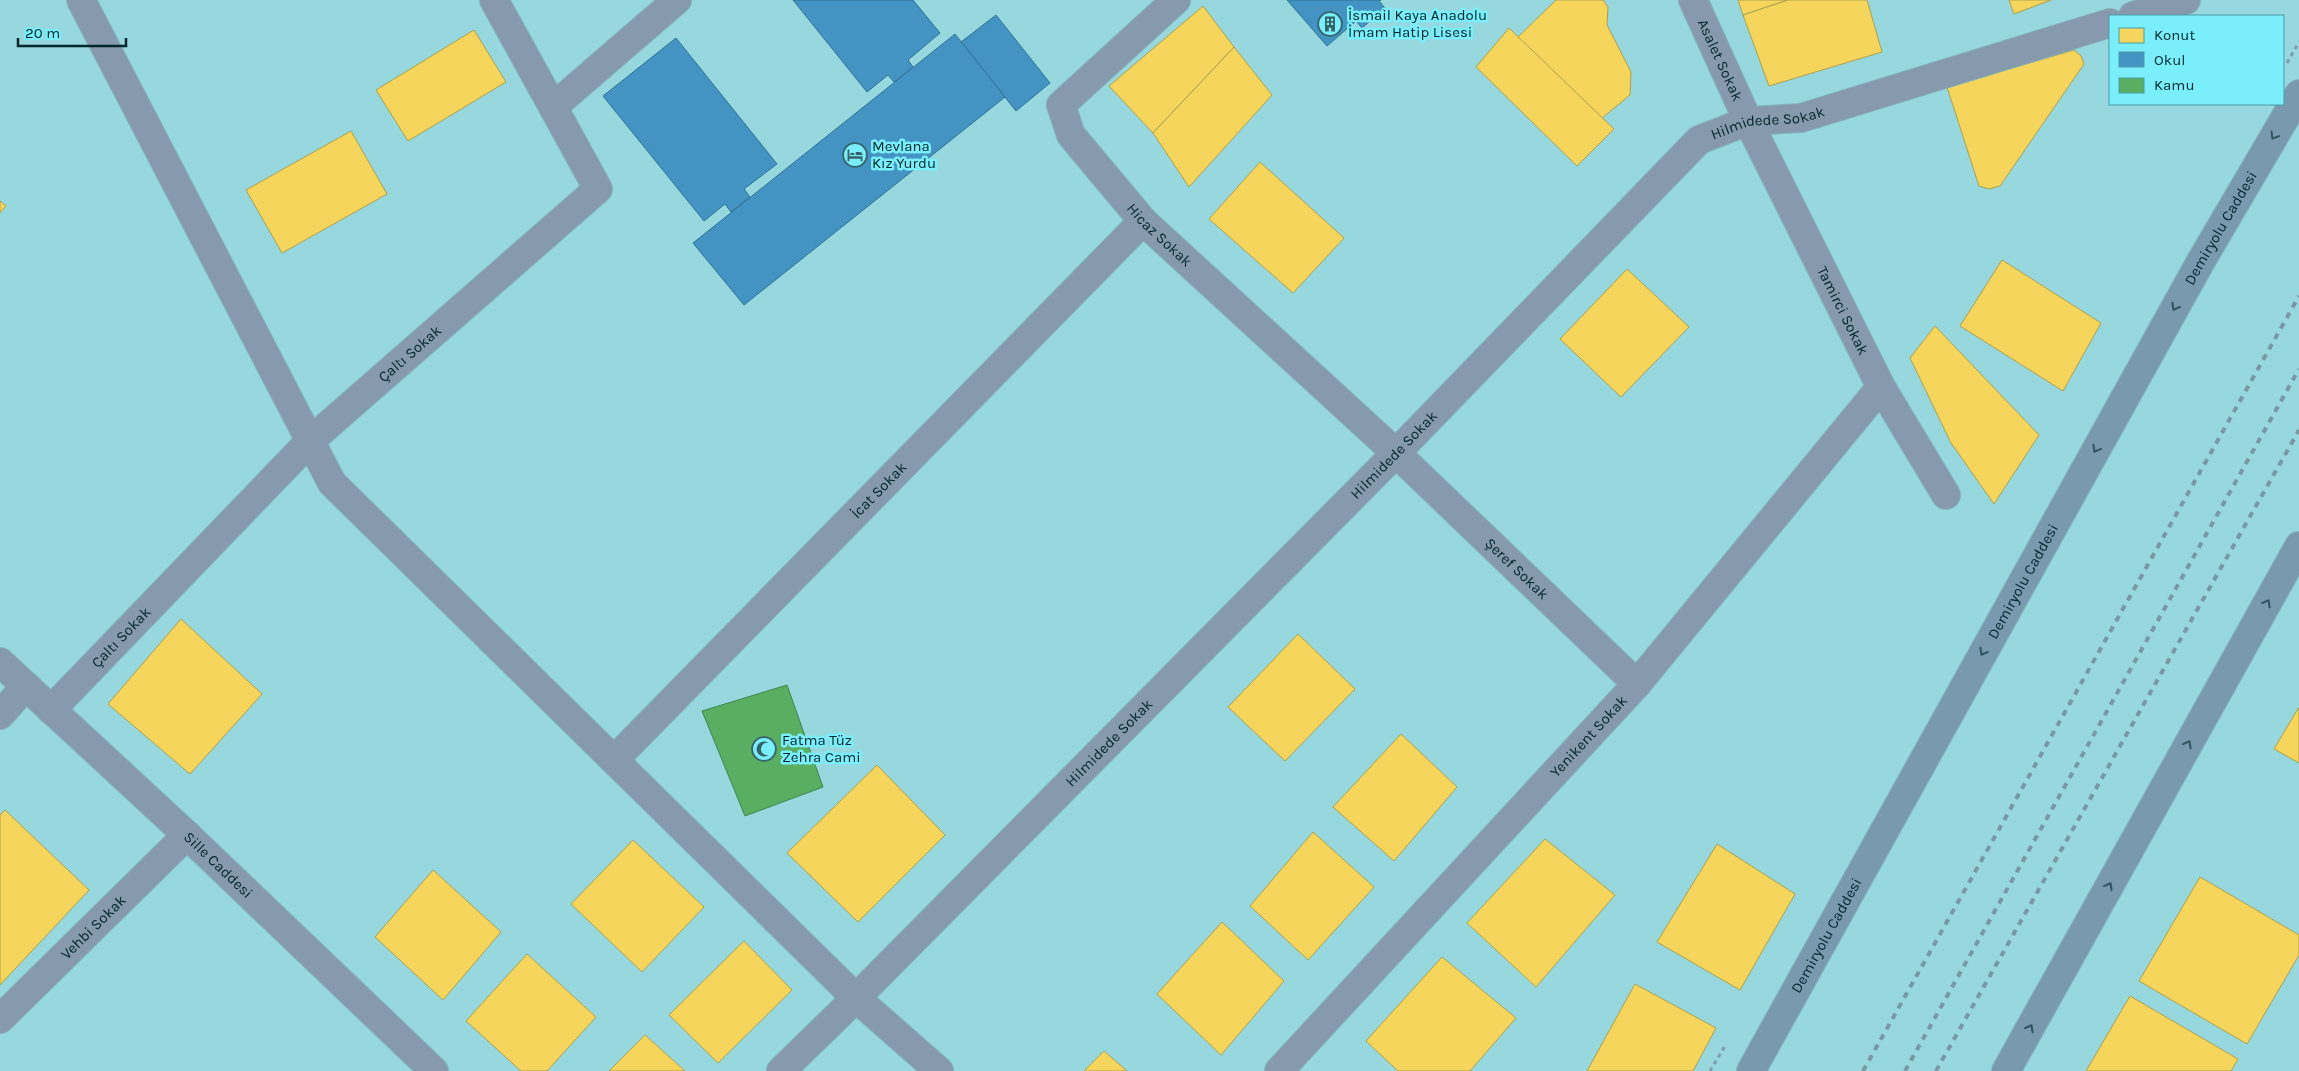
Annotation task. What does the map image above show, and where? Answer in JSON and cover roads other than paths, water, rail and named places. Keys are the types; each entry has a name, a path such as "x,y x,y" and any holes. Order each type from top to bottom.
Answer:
{"main road":[{"name":"Demiryolu Caddesi","path":"1751,1071 2200,261 2299,94"},
{"path":"2006,1071 2299,546"}],"street":[{"path":"80,0 332,483 856,998 939,1071"},
{"path":"494,0 553,107 677,0"},
{"name":"Hicaz Sokak","path":"1176,0 1061,105 1071,135 1143,221 1396,453"},
{"name":"Asalet Sokak","path":"1693,0 1748,121"},
{"path":"2136,15 2186,0"},
{"name":"Hilmidede Sokak","path":"781,1071 856,998 1396,453 1699,140 1748,121 1801,118 2109,23"},
{"name":"Çaltı Sokak","path":"51,710 310,441 598,189 553,107"},
{"name":"Tamirci Sokak","path":"1748,121 1881,387 1946,495"},
{"name":"İcat Sokak","path":"614,760 1143,221"},
{"name":"Yenikent Sokak","path":"1279,1071 1637,684 1881,387"},
{"name":"Şeref Sokak","path":"1396,453 1637,684"},
{"name":"Sille Caddesi","path":"0,662 187,834 434,1071"},
{"path":"0,715 26,686"},
{"name":"Vehbi Sokak","path":"0,1019 187,834"}],"railway":[{"path":"1863,1071 2299,296"},
{"path":"1905,1071 2299,369"},
{"path":"1936,1071 2299,430"}],"place":[{"name":"İsmail Kaya Anadolu İmam Hatip Lisesi","path":"1330,24"},
{"name":"Mevlana Kız Yurdu","path":"855,155"},
{"name":"Fatma Tüz Zehra Cami","path":"764,749"}]}
